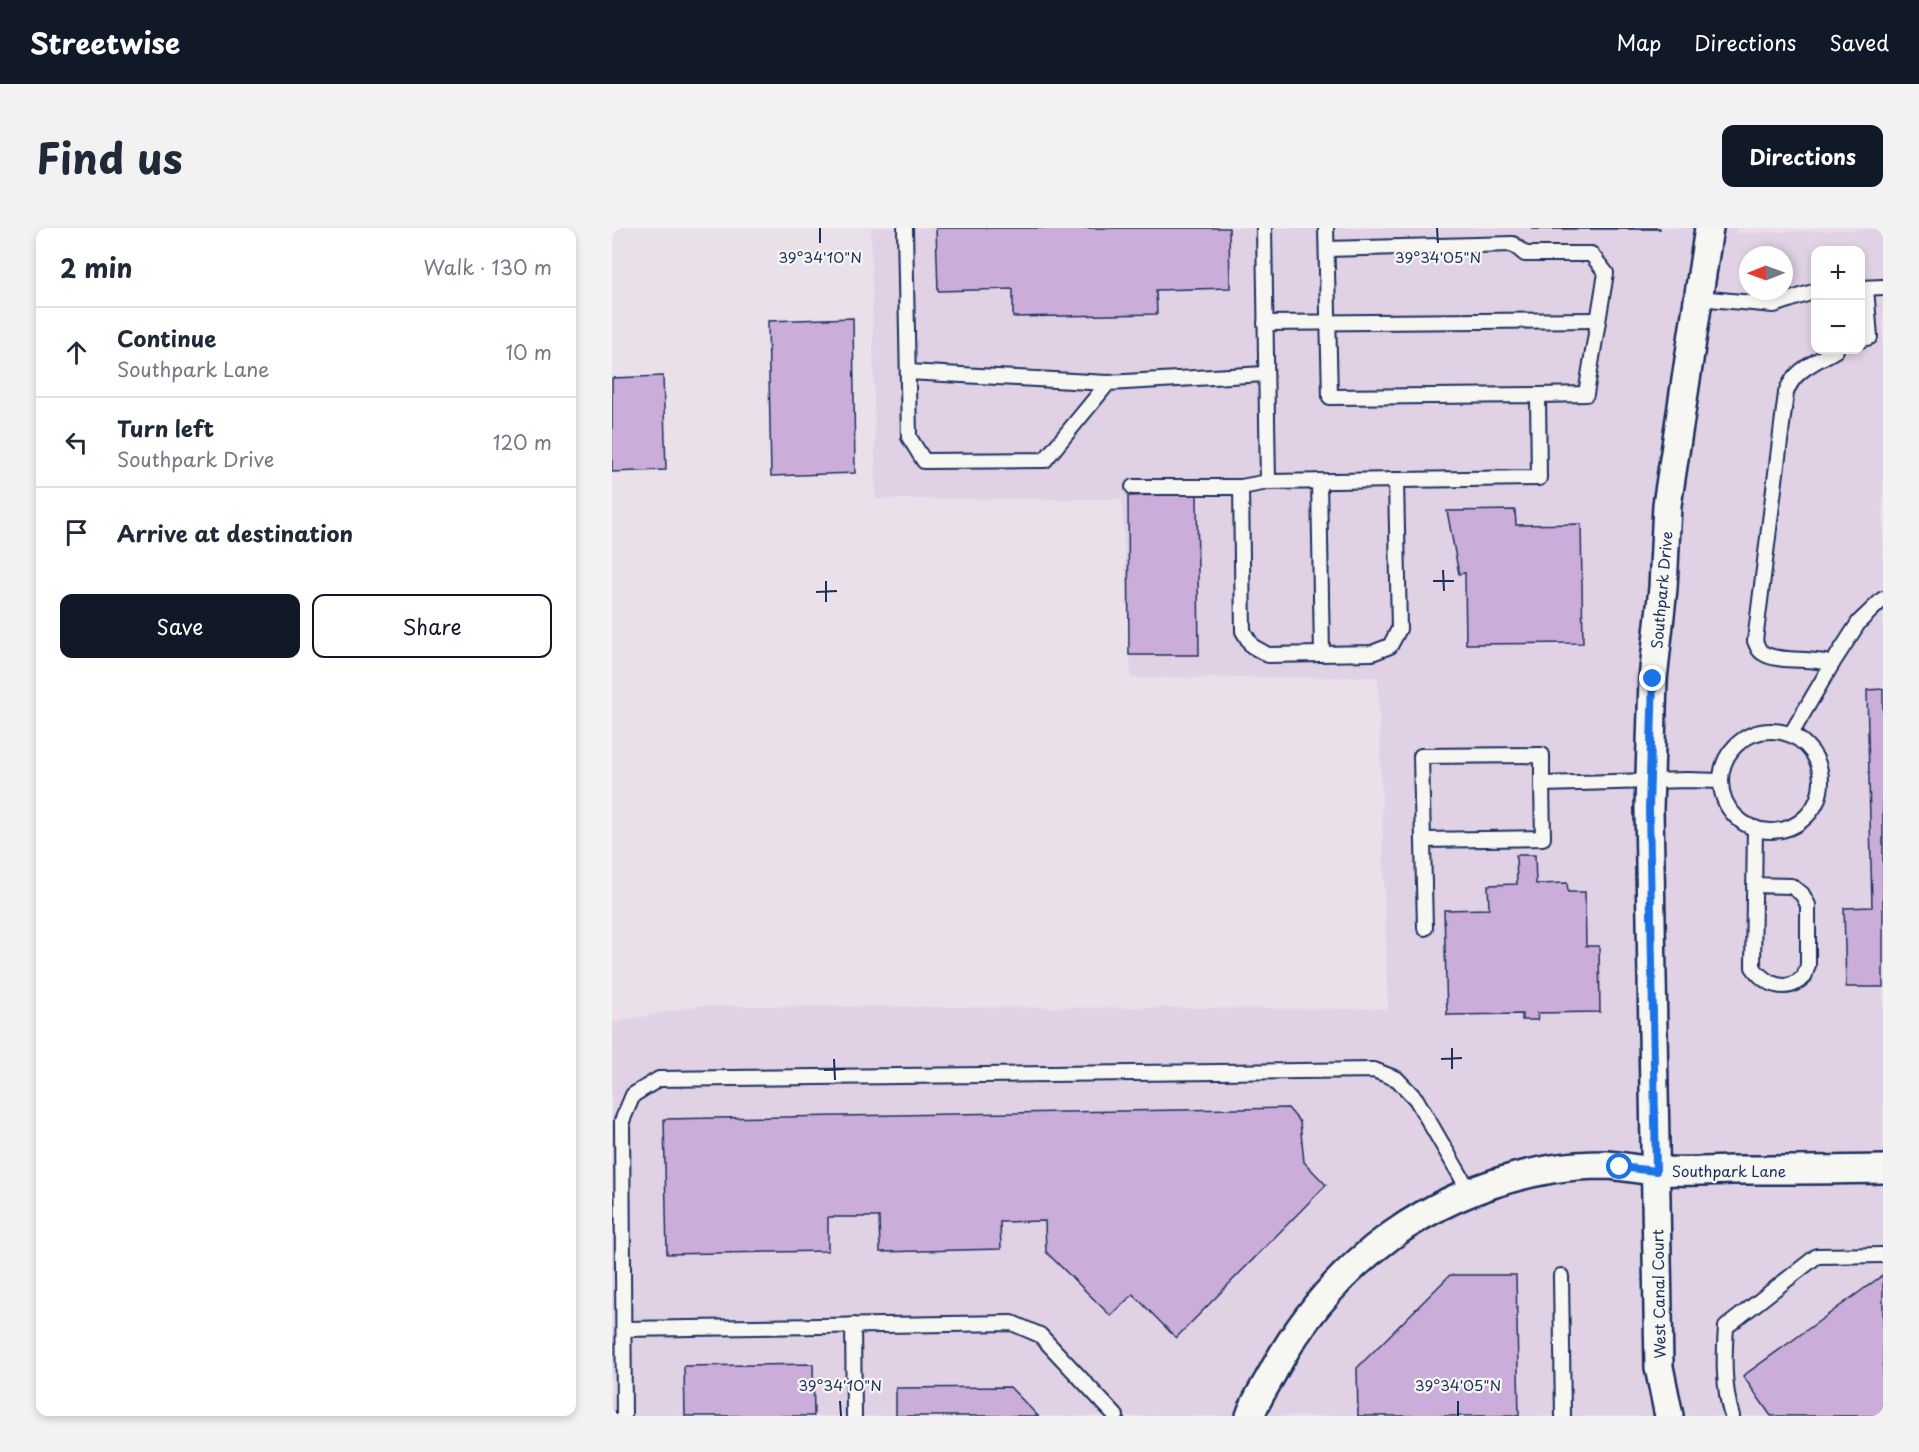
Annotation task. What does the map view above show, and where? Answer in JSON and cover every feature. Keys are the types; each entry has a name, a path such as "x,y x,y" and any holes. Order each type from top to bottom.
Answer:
{"street":[{"name":"Southpark Drive","path":"1656,1171 1650,781 1653,679 1663,588 1668,505 1709,228"},
{"name":"Southpark Lane","path":"1250,1416 1298,1330 1326,1294 1349,1270 1393,1233 1420,1215 1498,1181 1554,1168 1606,1165 1656,1171 1883,1169"},
{"name":"West Canal Court","path":"1656,1171 1659,1367 1670,1416"}],"lane":[{"path":"905,228 909,437 924,461 1045,460 1108,383"},
{"path":"1264,228 1268,482"},
{"path":"1326,228 1330,397 1586,394 1606,273 1591,254 1525,254 1513,244 1327,249"},
{"path":"1865,288 1883,287"},
{"path":"1699,298 1774,304 1811,292"},
{"path":"1865,302 1870,337 1865,338"},
{"path":"1265,323 1598,320"},
{"path":"1829,354 1797,373 1789,382 1786,393 1755,641 1761,652 1771,658 1822,660 1832,664"},
{"path":"908,372 1108,383 1266,374"},
{"path":"1133,487 1241,487 1268,482 1539,478 1538,395"},
{"path":"1241,487 1243,631 1252,646 1268,655 1372,653 1390,646 1399,629 1396,480"},
{"path":"1319,481 1322,654"},
{"path":"1791,734 1859,622 1883,599"},
{"path":"1775,730 1791,734 1805,743 1815,757 1821,773 1821,791 1809,813 1788,828 1772,831 1755,828 1741,821 1730,810 1723,796 1721,781 1724,764 1731,750 1744,739 1759,732 1775,730"},
{"path":"1423,840 1543,838 1542,754 1421,756 1425,928"},
{"path":"1542,784 1721,781"},
{"path":"1754,885 1791,886 1802,894 1808,905 1808,965 1804,977 1791,985 1775,985 1760,978 1753,967 1754,885 1755,828"},
{"path":"624,1416 622,1121 633,1095 659,1079 1374,1070 1397,1079 1416,1099 1470,1192"},
{"path":"1732,1416 1728,1403 1724,1360 1726,1327 1817,1256 1883,1255"},
{"path":"1561,1276 1563,1416"},
{"path":"624,1329 1012,1323 1040,1335 1116,1416"},
{"path":"854,1325 854,1416"}],"shaded area":[{"path":"871,228 1737,228 1737,233 1883,229 1883,1416 612,1416 612,1023 697,1006 1388,1009 1378,677 1131,678 1122,499 876,499"}],"building":[{"path":"936,228 1229,228 1230,288 1156,290 1157,314 1013,317 1013,289 938,291"},
{"path":"1660,228 1660,229 1532,229"},
{"path":"853,318 855,473 771,476 768,321"},
{"path":"663,376 666,470 612,472 612,378"},
{"path":"1197,494 1199,655 1129,655 1128,496"},
{"path":"1515,510 1516,525 1581,524 1583,643 1466,644 1465,573 1459,574 1447,511"},
{"path":"1883,689 1883,987 1846,987 1844,908 1872,907 1867,690"},
{"path":"1516,855 1535,855 1536,884 1567,883 1568,892 1585,892 1586,946 1599,946 1600,1012 1537,1013 1538,1020 1522,1020 1522,1014 1447,1015 1444,910 1489,909 1488,885 1517,884"},
{"path":"1288,1108 1300,1122 1304,1162 1326,1185 1176,1338 1133,1294 1111,1316 1046,1252 1045,1221 1000,1222 1001,1249 880,1252 879,1217 828,1217 828,1251 667,1254 664,1119"},
{"path":"1450,1275 1516,1275 1519,1416 1358,1416 1357,1368"},
{"path":"1883,1275 1883,1413 1879,1416 1771,1416 1743,1376"},
{"path":"813,1364 814,1416 685,1416 684,1366"},
{"path":"1010,1387 1038,1416 896,1416 896,1388"}],"route":[{"path":"1620,1167 1656,1171 1649,809 1653,679"}]}
